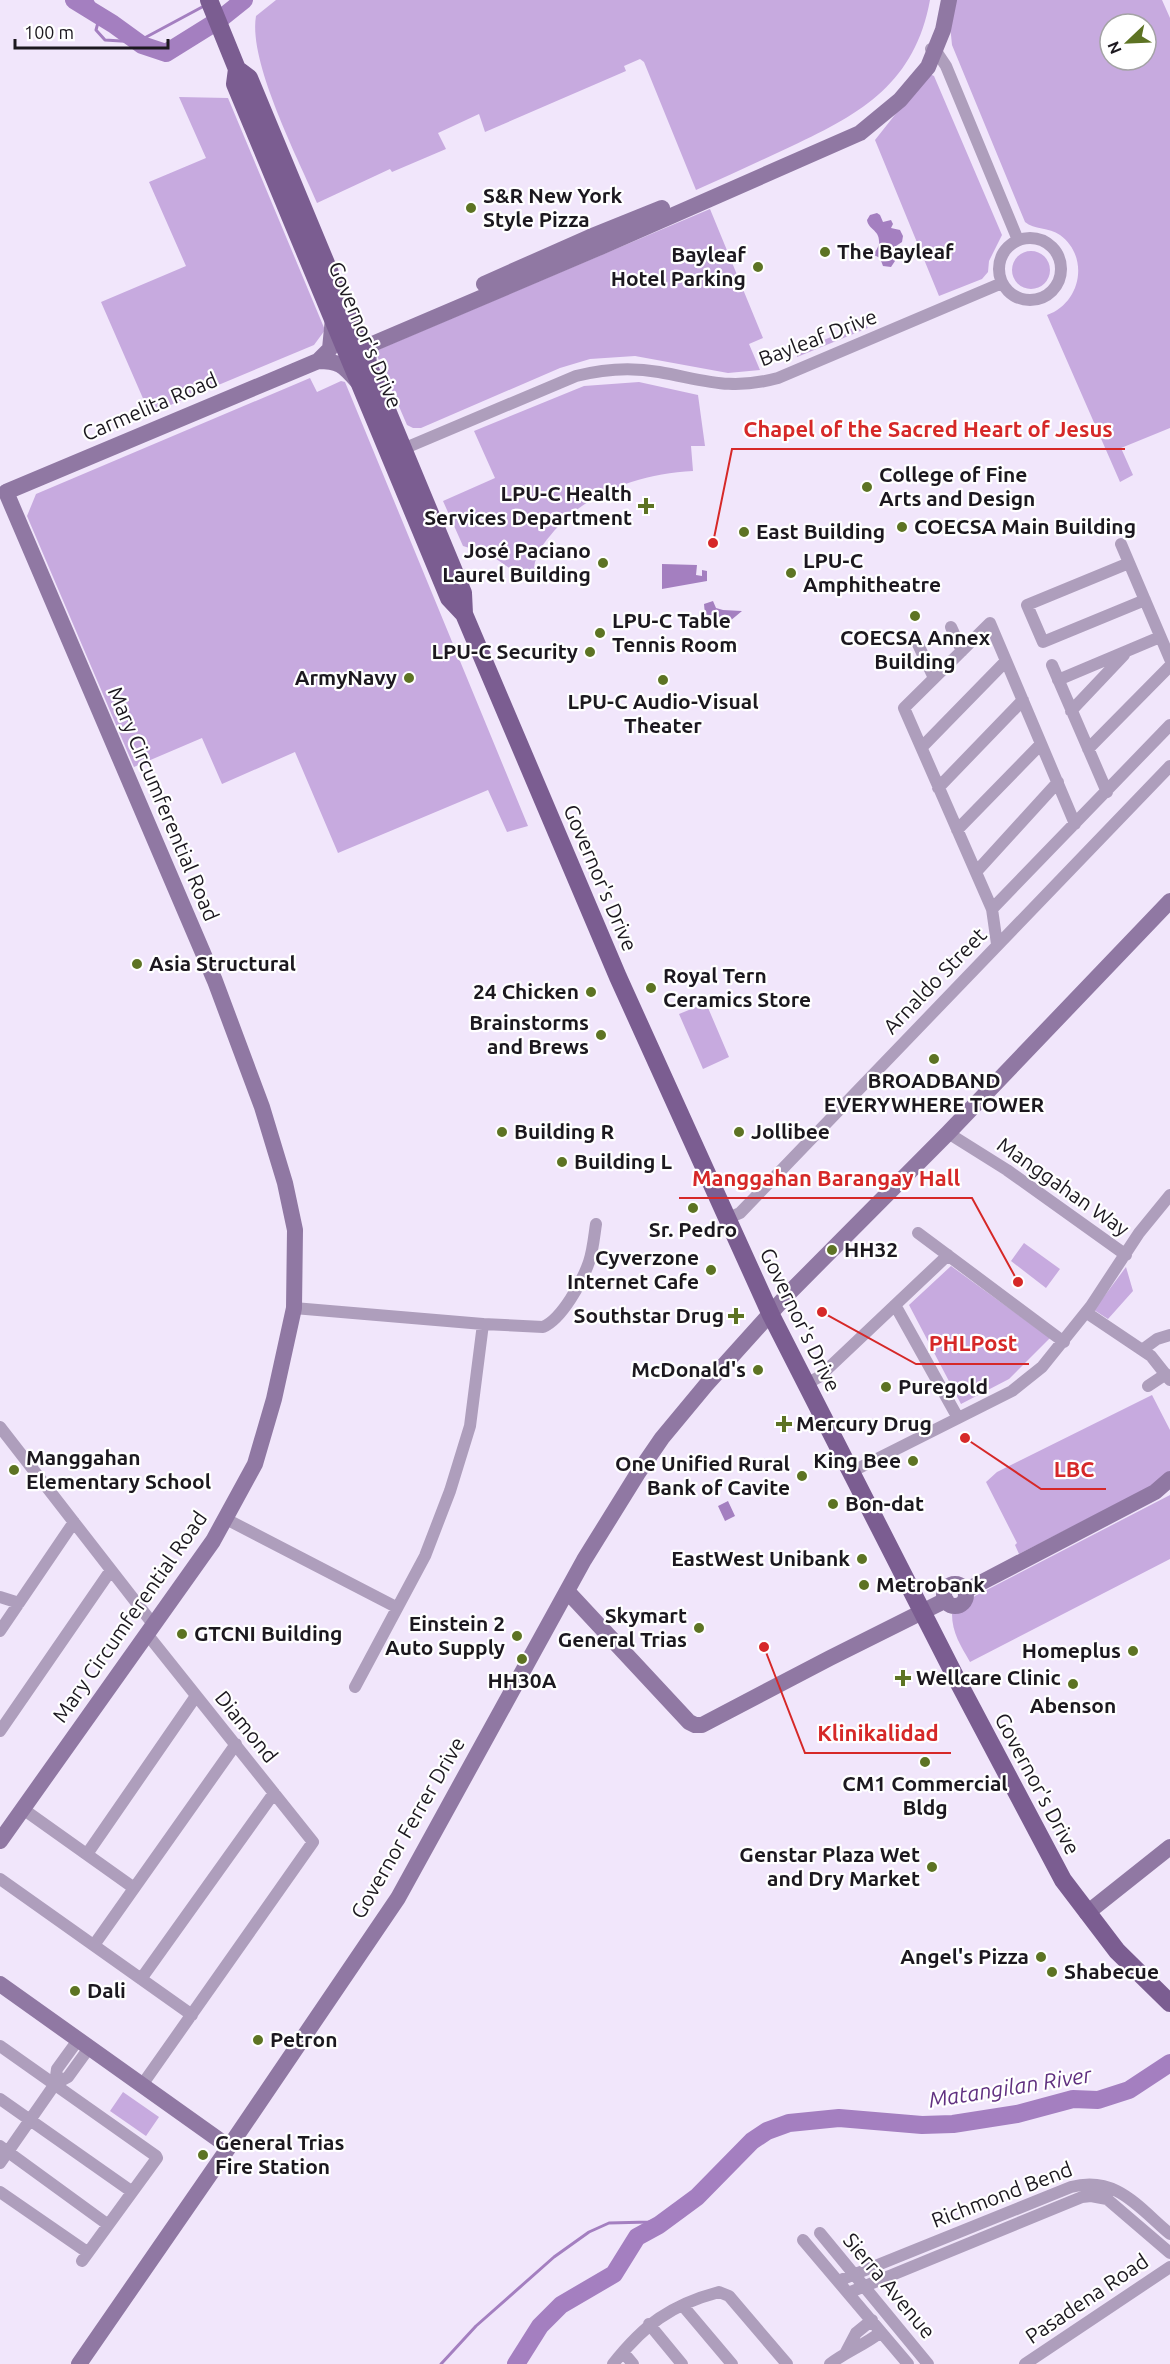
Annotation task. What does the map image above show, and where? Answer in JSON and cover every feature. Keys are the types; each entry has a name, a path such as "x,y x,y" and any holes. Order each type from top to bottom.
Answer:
{"main road":[{"name":"Governor's Drive","path":"209,0 333,318 449,598 464,614"},
{"name":"Governor's Drive","path":"240,77 352,322 463,593 464,614 555,832 726,1220 771,1315 922,1612 1056,1868 1086,1913 1128,1964 1170,2003"}],"street":[{"path":"369,364 370,345 854,137 900,100 928,67 940,0"},
{"path":"352,322 360,332 366,335 590,237 844,132 871,115 913,74 932,49 949,0"},
{"path":"932,49 945,66 1018,240"},
{"path":"1037,238 1053,248 1061,266 1059,280 1047,295 1029,300 1015,297 1002,283 999,273 1001,258 1010,245 1018,240 1037,238"},
{"name":"Bayleaf Drive","path":"404,449 576,376 590,373 638,369 724,385 745,385 778,378 1002,283"},
{"path":"318,361 330,349 333,318"},
{"path":"318,361 335,361 362,386"},
{"name":"Carmelita Road","path":"3,494 318,361"},
{"name":"Mary Circumferential Road","path":"0,1841 198,1562 226,1519 255,1464 274,1399 294,1308 295,1230 285,1183 262,1107 214,981 3,494"},
{"path":"1121,544 1170,659"},
{"path":"1129,563 1027,605 1043,642 1145,600"},
{"path":"997,944 992,909 904,708 990,623 1075,824"},
{"path":"951,627 962,651"},
{"path":"1058,680 1160,637"},
{"path":"915,638 934,678"},
{"path":"1071,711 1129,650"},
{"path":"922,747 1006,661"},
{"path":"1052,665 1107,792"},
{"path":"1088,749 1170,666"},
{"path":"939,788 1023,700"},
{"path":"992,909 1170,725"},
{"path":"957,830 1041,744"},
{"name":"Arnaldo Street","path":"726,1220 740,1213 1170,766"},
{"path":"976,872 1058,782"},
{"name":"Governor Ferrer Drive","path":"79,2364 398,1898 602,1530 662,1438 771,1315 1170,901"},
{"name":"Manggahan Way","path":"851,1472 1012,1391 1042,1367 1064,1342 1126,1255 1016,1176 948,1133"},
{"path":"1126,1255 1139,1233 1170,1195"},
{"path":"294,1308 543,1327 552,1323 567,1303 586,1267 596,1224"},
{"path":"918,1233 1064,1342"},
{"path":"806,1384 819,1377 948,1255"},
{"path":"895,1305 958,1418"},
{"path":"1090,1315 1151,1356 1168,1377 1148,1386"},
{"path":"355,1687 425,1556 450,1491 470,1426 483,1324"},
{"path":"1142,1350 1157,1339 1170,1335"},
{"name":"Diamond","path":"0,1427 111,1570 196,1696 311,1838 312,1845 192,2015"},
{"path":"567,1591 689,1722 702,1725 946,1600 952,1605 960,1605 965,1598 965,1592 1162,1491 1170,1479"},
{"path":"226,1519 396,1607"},
{"path":"0,1631 74,1522"},
{"path":"0,1731 111,1570"},
{"path":"0,1597 19,1603"},
{"path":"87,1854 196,1696"},
{"path":"94,1946 236,1744"},
{"path":"141,1979 274,1793"},
{"path":"23,1809 134,1888"},
{"path":"1086,1913 1170,1846"},
{"path":"0,1879 192,2015 142,2085"},
{"path":"0,1984 229,2147"},
{"path":"0,2163 4,2149 30,2120 55,2084 68,2077 84,2044"},
{"path":"0,2046 155,2153 157,2158 84,2256 0,2192"},
{"path":"0,2099 131,2191"},
{"path":"4,2149 107,2224"},
{"name":"Richmond Bend","path":"838,2281 1071,2187 1087,2183 1111,2186 1170,2234"},
{"name":"Richmond Bend","path":"848,2293 1082,2197 1107,2199 1170,2253"},
{"name":"Sierra Avenue","path":"820,2233 928,2364"},
{"name":"Sierra Avenue","path":"803,2240 908,2364"},
{"name":"Pasadena Road","path":"1025,2364 1170,2266"},
{"path":"613,2364 658,2317 715,2293 723,2292 788,2364"},
{"path":"682,2306 732,2364"},
{"path":"846,2352 856,2333 872,2320"},
{"path":"649,2324 682,2364"},
{"path":"830,2364 846,2352 858,2349 881,2332"},
{"path":"622,2352 633,2364"}],"shaded area":[{"path":"276,0 930,0 923,28 912,53 898,74 863,107 818,134 696,190 644,62 640,59 624,66 626,71 485,132 479,114 438,133 446,149 392,172 390,169 317,203 276,110 259,58 256,16"},
{"path":"955,0 1162,0 1170,18 1170,428 1121,448 1133,475 1120,482 1047,315 1068,301 1074,290 1078,279 1075,255 1060,235 1025,222 952,45 950,25"},
{"path":"928,73 934,76 1002,235 989,261 988,272 982,279 939,296 875,140"},
{"path":"179,97 228,98 325,330 314,345 161,409 145,403 101,302 186,266 149,182 206,158"},
{"path":"710,209 763,338 749,344 760,370 728,373 635,356 590,359 560,368 421,428 407,425 375,351"},
{"path":"877,213 883,222 891,220 893,224 891,228 900,230 903,236 902,242 893,248 895,261 891,267 883,266 880,258 874,255 879,245 879,237 869,226 867,220 870,215"},
{"path":"1031,251 1045,256 1050,270 1045,284 1031,289 1017,284 1012,270 1017,256"},
{"path":"865,323 868,328 797,357 797,351"},
{"path":"310,378 317,392 341,381 345,382 528,826 507,832 488,790 338,853 295,752 222,784 202,738 134,767 27,516 36,494"},
{"path":"639,382 698,395 705,446 691,446 693,471 635,481 617,487 583,505 554,531 544,544 535,562 534,568 538,570 526,574 518,574 489,554 463,546 443,501 495,478 474,431 584,386"},
{"path":"662,564 697,565 696,575 702,576 702,570 707,571 707,581 662,589"},
{"path":"713,601 716,608 742,611 724,626 718,615 705,615 704,604"},
{"path":"706,1003 729,1057 703,1069 679,1014"},
{"path":"1024,1243 1060,1269 1046,1288 1011,1261"},
{"path":"951,1266 1050,1338 1009,1379 961,1404 909,1305"},
{"path":"1126,1267 1133,1291 1108,1319 1094,1310"},
{"path":"1152,1395 1170,1430 1170,1475 1019,1554 1015,1545 1017,1543 986,1482 997,1472"},
{"path":"1170,1495 1170,1559 970,1662 955,1633 952,1614 975,1596"},
{"path":"728,1501 735,1516 725,1521 718,1506"},
{"path":"123,2092 159,2117 146,2136 110,2111"}],"waterway":[{"path":"74,0 142,45 166,53 219,20 244,0"},
{"path":"92,0 100,15 96,30 105,40 137,42 204,6"},
{"name":"Matangilan River","path":"516,2364 540,2326 561,2305 614,2274 637,2237 659,2225 697,2197 752,2141 767,2131 789,2123 839,2118 922,2125 953,2124 1017,2114 1073,2099 1098,2100 1129,2090 1170,2063"},
{"path":"441,2364 476,2326 554,2257 589,2232 609,2223 649,2222 673,2215"}],"place":[{"name":"S&R New York Style Pizza","path":"471,208"},
{"name":"The Bayleaf","path":"825,252"},
{"name":"Bayleaf Hotel Parking","path":"758,267"},
{"name":"College of Fine Arts and Design","path":"867,487"},
{"name":"LPU-C Health Services Department","path":"646,506"},
{"name":"COECSA Main Building","path":"902,527"},
{"name":"East Building","path":"744,532"},
{"name":"Chapel of the Sacred Heart of Jesus","path":"713,543"},
{"name":"José Paciano Laurel Building","path":"603,563"},
{"name":"LPU-C Amphitheatre","path":"791,573"},
{"name":"COECSA Annex Building","path":"915,616"},
{"name":"LPU-C Table Tennis Room","path":"600,633"},
{"name":"LPU-C Security","path":"590,652"},
{"name":"ArmyNavy","path":"409,678"},
{"name":"LPU-C Audio-Visual Theater","path":"663,680"},
{"name":"Asia Structural","path":"137,964"},
{"name":"Royal Tern Ceramics Store","path":"651,988"},
{"name":"24 Chicken","path":"591,992"},
{"name":"Brainstorms and Brews","path":"601,1035"},
{"name":"BROADBAND EVERYWHERE TOWER","path":"934,1059"},
{"name":"Building R","path":"502,1132"},
{"name":"Jollibee","path":"739,1132"},
{"name":"Building L","path":"562,1162"},
{"name":"Sr. Pedro","path":"693,1208"},
{"name":"HH32","path":"832,1250"},
{"name":"Cyverzone Internet Cafe","path":"711,1270"},
{"name":"Manggahan Barangay Hall","path":"1018,1282"},
{"name":"PHLPost","path":"822,1312"},
{"name":"Southstar Drug","path":"736,1316"},
{"name":"McDonald's","path":"758,1370"},
{"name":"Puregold","path":"886,1387"},
{"name":"Mercury Drug","path":"784,1424"},
{"name":"LBC","path":"965,1438"},
{"name":"King Bee","path":"913,1461"},
{"name":"Manggahan Elementary School","path":"14,1470"},
{"name":"One Unified Rural Bank of Cavite","path":"802,1476"},
{"name":"Bon-dat","path":"833,1504"},
{"name":"EastWest Unibank","path":"862,1559"},
{"name":"Metrobank","path":"864,1585"},
{"name":"Skymart General Trias","path":"699,1628"},
{"name":"GTCNI Building","path":"182,1634"},
{"name":"Einstein 2 Auto Supply","path":"517,1636"},
{"name":"Klinikalidad","path":"764,1647"},
{"name":"Homeplus","path":"1133,1651"},
{"name":"HH30A","path":"522,1659"},
{"name":"Wellcare Clinic","path":"903,1678"},
{"name":"Abenson","path":"1073,1684"},
{"name":"CM1 Commercial Bldg","path":"925,1762"},
{"name":"Genstar Plaza Wet and Dry Market","path":"932,1867"},
{"name":"Angel's Pizza","path":"1041,1957"},
{"name":"Shabecue","path":"1052,1972"},
{"name":"Dali","path":"75,1991"},
{"name":"Petron","path":"258,2040"},
{"name":"General Trias Fire Station","path":"203,2155"}]}
